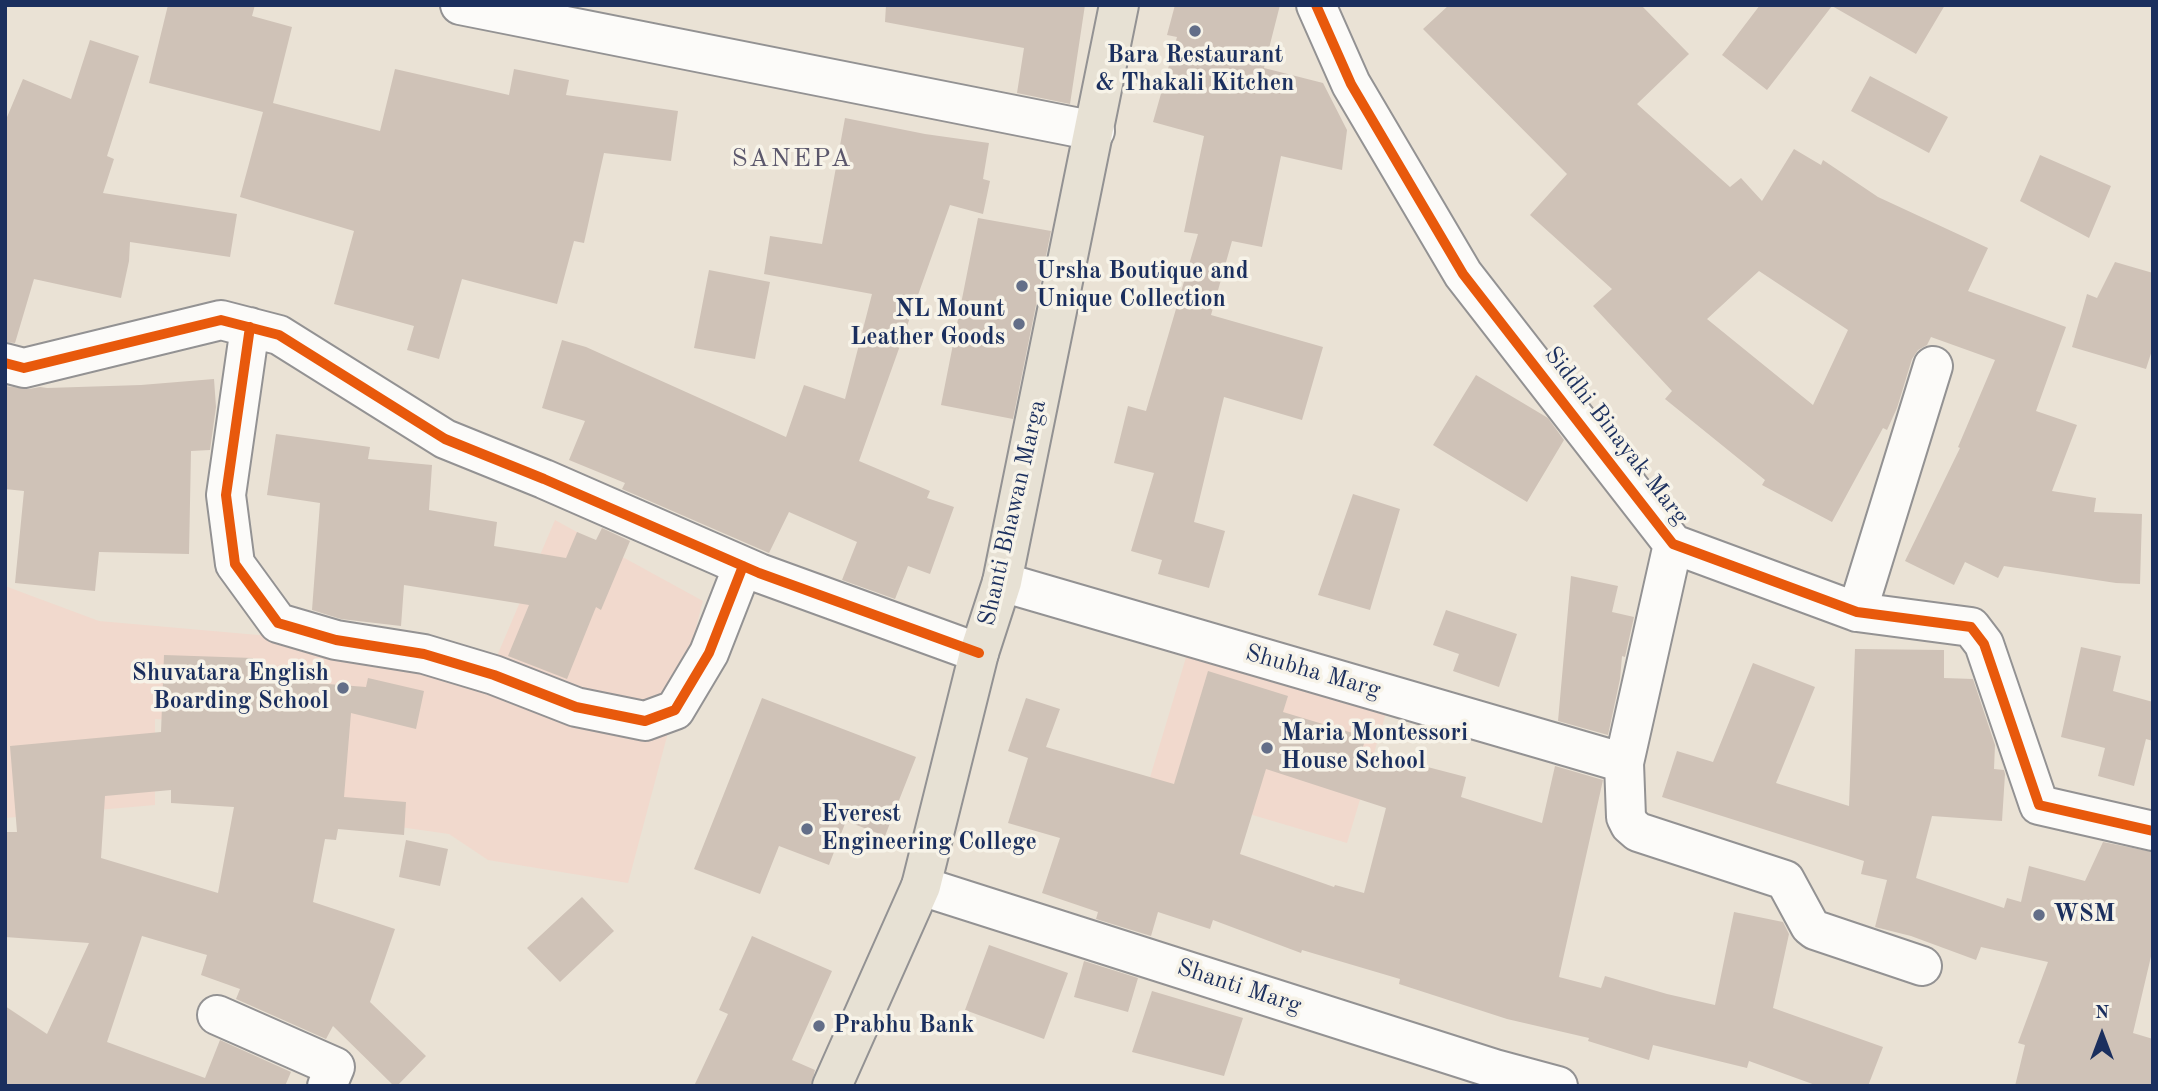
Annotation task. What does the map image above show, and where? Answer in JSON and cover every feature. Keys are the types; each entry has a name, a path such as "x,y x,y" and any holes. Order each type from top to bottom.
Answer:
{"main road":[{"name":"Shanti Bhawan Marga","path":"832,1086 921,886 979,653 1002,582 1119,5"}],"street":[{"path":"460,5 1095,131"},
{"name":"Siddhi Binayak Marg","path":"1316,5 1352,85 1463,274 1673,544 1857,612 1971,628 1984,644 2039,806 2153,831"},
{"path":"5,363 24,368 221,320 279,335 445,439 743,566 979,653"},
{"path":"250,327 226,495 235,564 278,623 336,640 424,654 494,675 576,707 645,721 675,710 709,653 743,566"},
{"path":"1857,612 1933,366"},
{"path":"1673,544 1624,763 1626,817 1630,825 1638,832 1785,880 1810,926 1815,930 1922,966"},
{"name":"Shubha Marg","path":"1002,582 1624,763"},
{"name":"Shanti Marg","path":"921,886 1495,1069 1558,1086"},
{"path":"217,1015 334,1067 327,1086"}],"shaded area":[{"name":"Shuvatara English Boarding School","path":"555,520 703,601 628,883 488,860 449,834 336,818 250,726 155,719 155,805 5,818 5,586 99,621 497,656"},
{"name":"Maria Montessori House School","path":"1187,654 1386,713 1347,843 1148,784"}],"building":[{"path":"168,5 255,5 252,16 292,27 273,103 380,131 395,69 509,95 514,69 569,80 566,95 678,111 671,161 604,153 584,243 574,241 557,304 462,279 439,359 407,350 414,326 334,304 354,231 240,197 263,112 149,83"},
{"path":"886,5 1085,5 1070,104 1017,93 1024,48 885,22"},
{"path":"1175,5 1280,5 1264,68 1323,83 1347,130 1342,170 1281,156 1262,247 1232,241 1211,315 1323,347 1302,420 1224,397 1194,522 1225,531 1209,588 1158,574 1162,560 1131,551 1154,473 1114,463 1128,406 1146,411 1198,234 1184,232 1204,136 1153,122 1177,37 1167,35"},
{"path":"1449,5 1641,5 1689,54 1637,104 1730,187 1741,178 1762,201 1794,149 1821,165 1823,160 1878,197 1988,248 1968,291 2066,327 2036,411 2077,425 2052,491 2096,498 2094,512 2142,514 2140,584 2116,583 2004,566 1998,578 1965,562 1954,585 1905,561 1960,448 1958,447 1995,360 1931,337 1927,345 1918,350 1912,359 1897,408 1887,430 1883,428 1832,522 1762,485 1765,480 1665,399 1672,391 1593,306 1612,289 1530,215 1567,174 1423,29","holes":["1759,271 1848,330 1813,405 1707,319"]},
{"path":"1760,5 1945,5 1916,54 1832,6 1767,90 1722,55"},
{"path":"90,40 139,56 107,156 114,159 103,193 237,214 230,257 130,242 121,298 34,279 15,343 5,342 5,122 23,79 71,99"},
{"path":"1870,76 1948,117 1929,153 1851,111"},
{"path":"845,118 989,143 983,179 990,181 983,214 950,205 859,461 930,491 927,498 954,507 930,574 908,566 895,599 842,580 857,542 789,512 769,553 622,489 625,483 569,460 585,421 542,408 562,340 586,347 786,437 804,385 845,399 872,294 764,274 770,236 822,244"},
{"path":"2040,155 2111,186 2089,238 2020,201"},
{"path":"978,218 1051,231 1013,419 941,405"},
{"path":"2115,262 2153,273 2153,347 2146,369 2072,347 2087,294 2097,298"},
{"path":"709,270 770,282 755,359 694,348"},
{"path":"1476,375 1548,418 1564,440 1527,502 1433,445"},
{"path":"214,379 216,407 210,450 191,451 189,554 99,552 95,591 15,583 24,491 5,489 5,386 29,389"},
{"path":"276,434 370,447 368,459 432,465 429,510 497,522 494,546 566,558 577,532 596,540 602,528 630,541 601,610 596,607 567,679 508,656 529,605 404,585 401,626 341,619 312,610 320,503 267,495"},
{"path":"1353,494 1400,509 1370,610 1318,595"},
{"path":"1571,576 1618,586 1612,612 1634,617 1625,657 1622,656 1608,735 1558,721"},
{"path":"1446,610 1517,634 1499,687 1453,671 1459,654 1433,645"},
{"path":"2081,647 2121,656 2113,691 2153,702 2153,741 2146,739 2134,786 2098,776 2105,748 2061,737"},
{"path":"1855,649 1944,650 1944,678 1973,679 1995,745 1994,769 2004,770 2002,821 1932,816 1916,878 2004,908 2007,898 2021,902 2029,866 2085,881 2103,842 2153,852 2153,948 2133,1033 2153,1039 2153,1086 2015,1086 2025,1045 2018,1043 2048,962 1981,947 1976,960 1911,936 1875,927 1887,880 1861,874 1864,861 1662,797 1677,751 1713,762 1753,663 1815,687 1776,783 1849,806"},
{"path":"164,655 253,658 252,678 366,687 368,678 424,691 416,729 351,713 344,797 406,802 404,835 338,829 336,840 325,839 313,902 395,929 370,1002 426,1056 397,1086 333,1026 326,1039 236,999 240,989 201,975 207,955 142,936 107,1042 205,1078 220,1040 291,1072 285,1086 5,1086 5,1006 47,1034 89,943 5,937 5,832 17,832 10,746 161,732","holes":["171,790 171,803 234,807 218,893 101,858 105,796"]},
{"path":"1208,671 1288,696 1283,712 1366,737 1362,750 1466,777 1461,797 1542,823 1555,766 1603,780 1559,977 1601,988 1605,976 1715,1005 1734,912 1783,922 1789,934 1773,1008 1883,1047 1868,1086 1818,1086 1749,1061 1747,1068 1653,1045 1649,1060 1588,1041 1589,1038 1507,1019 1399,984 1400,979 1302,950 1301,953 1213,920 1210,929 1158,912 1151,936 1096,919 1098,912 1042,893 1060,838 1008,823 1028,758 1008,751 1026,698 1060,709 1046,747 1174,784","holes":["1266,769 1386,808 1364,893 1335,885 1334,887 1240,854"]},
{"path":"762,698 916,757 885,836 846,821 829,865 779,846 760,894 694,869"},
{"path":"406,840 448,849 440,886 399,877"},
{"path":"582,897 614,931 560,982 527,948"},
{"path":"752,936 832,971 792,1060 815,1070 811,1086 694,1086 728,1014 719,1010"},
{"path":"989,945 1068,973 1044,1039 965,1010"},
{"path":"1084,961 1138,978 1128,1012 1074,997"},
{"path":"1152,991 1243,1018 1224,1076 1132,1052"}],"cycle path":[{"path":"1316,5 1351,84 1463,274 1673,544 1857,612 1971,627 1984,644 2039,805 2153,831"},
{"path":"5,363 24,368 221,320 279,335 445,439 759,573 979,653"},
{"path":"250,327 226,495 235,564 278,623 336,640 424,654 494,675 576,707 645,721 675,710 709,653 743,566"}],"place":[{"name":"Bara Restaurant & Thakali Kitchen","path":"1195,31"},
{"name":"Ursha Boutique and Unique Collection","path":"1022,286"},
{"name":"NL Mount Leather Goods","path":"1019,324"},
{"name":"Shuvatara English Boarding School","path":"343,688"},
{"name":"Maria Montessori House School","path":"1267,748"},
{"name":"Everest Engineering College","path":"807,829"},
{"name":"WSM","path":"2039,915"},
{"name":"Prabhu Bank","path":"819,1026"}],"district":[{"name":"SANEPA","path":"792,159"}]}
